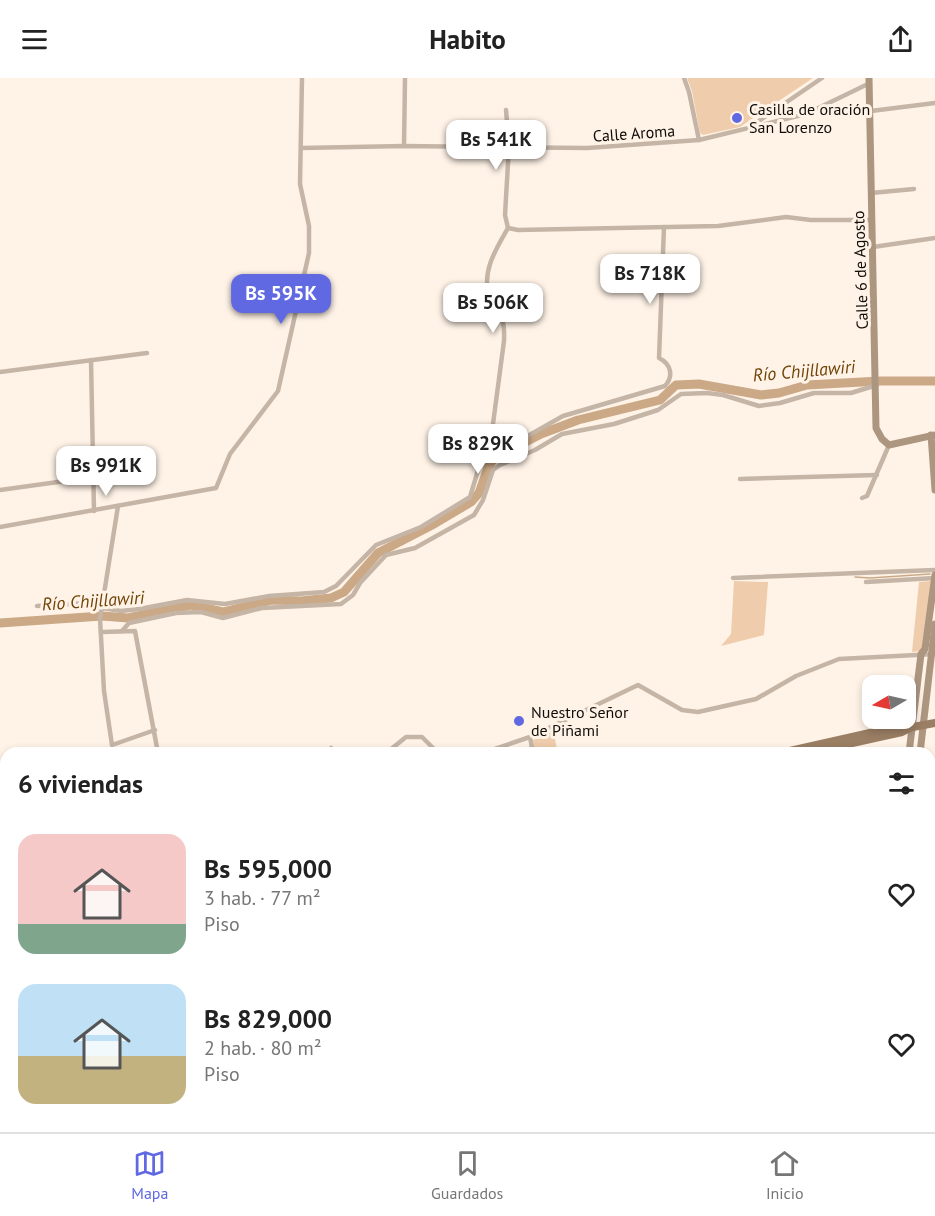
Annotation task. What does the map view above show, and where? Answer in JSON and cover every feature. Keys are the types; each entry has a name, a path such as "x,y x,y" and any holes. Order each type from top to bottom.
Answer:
{"main road":[{"name":"Calle 6 de Agosto","path":"869,80 877,382 876,428 882,439 889,445"},
{"path":"889,445 933,435 935,490"},
{"path":"916,700 921,654 925,649 935,577"},
{"path":"921,747 935,624"},
{"path":"916,726 935,723"},
{"path":"808,747 888,729"},
{"path":"834,747 909,729"},
{"path":"910,747 913,729"}],"street":[{"path":"0,527 216,488 230,454 278,391 309,253 309,226 300,184 302,78"},
{"path":"404,146 405,78"},
{"path":"684,78 699,140"},
{"path":"751,126 822,78"},
{"name":"Calle Aroma","path":"301,148 404,146 587,148 699,140 806,114 869,80"},
{"path":"871,111 935,102"},
{"path":"102,610 139,609 187,600 225,604 269,596 324,592 336,586 376,545 420,527 470,497 479,467 489,454 504,341 501,312 489,296 488,281 490,260 508,228 505,215 509,146 506,110"},
{"path":"871,193 914,189"},
{"path":"508,228 518,230 718,226 786,217 811,220 872,220"},
{"path":"489,454 508,447 563,416 665,386 669,381 671,373 669,366 659,358 664,227"},
{"path":"873,247 935,238"},
{"path":"0,372 147,354"},
{"path":"91,360 94,511"},
{"path":"122,631 129,623 176,613 201,612 223,618 262,608 341,604 353,595 360,583 386,555 415,548 474,515 483,500 493,470 500,465 535,450 562,434 614,424 657,410 681,394 723,395 759,406 790,401 814,393 851,393 877,382"},
{"path":"862,498 867,496 889,445"},
{"path":"740,479 808,475 877,475"},
{"path":"0,490 94,477"},
{"path":"118,506 100,620 104,691 112,746 155,730"},
{"path":"733,578 935,570"},
{"path":"866,582 935,577"},
{"path":"37,606 104,602"},
{"path":"102,632 135,631 157,747"},
{"path":"501,747 530,737 638,685 682,710 698,712 756,699 796,676 839,659 933,654"},
{"path":"394,747 406,737 422,737 432,747"},
{"path":"530,737 532,747"}],"shaded area":[{"path":"687,78 813,78 740,127 703,135 700,133 692,91"},
{"path":"734,581 768,582 764,635 721,646 731,634"},
{"path":"931,581 923,647 920,651 912,652 919,582"},
{"path":"553,731 557,747 534,747 533,740"}],"waterway":[{"name":"Río Chijllawiri","path":"0,623 102,616 128,618 191,605 223,612 272,600 301,601 331,598 344,592 378,553 471,502 479,493 494,458 541,434 578,420 660,400 676,385 699,384 761,395 779,393 807,385 935,381"},
{"path":"855,577 930,574"}],"place":[{"name":"Casilla de oración San Lorenzo","path":"737,118"},
{"name":"Nuestro Señor de Piñami","path":"519,721"}]}
